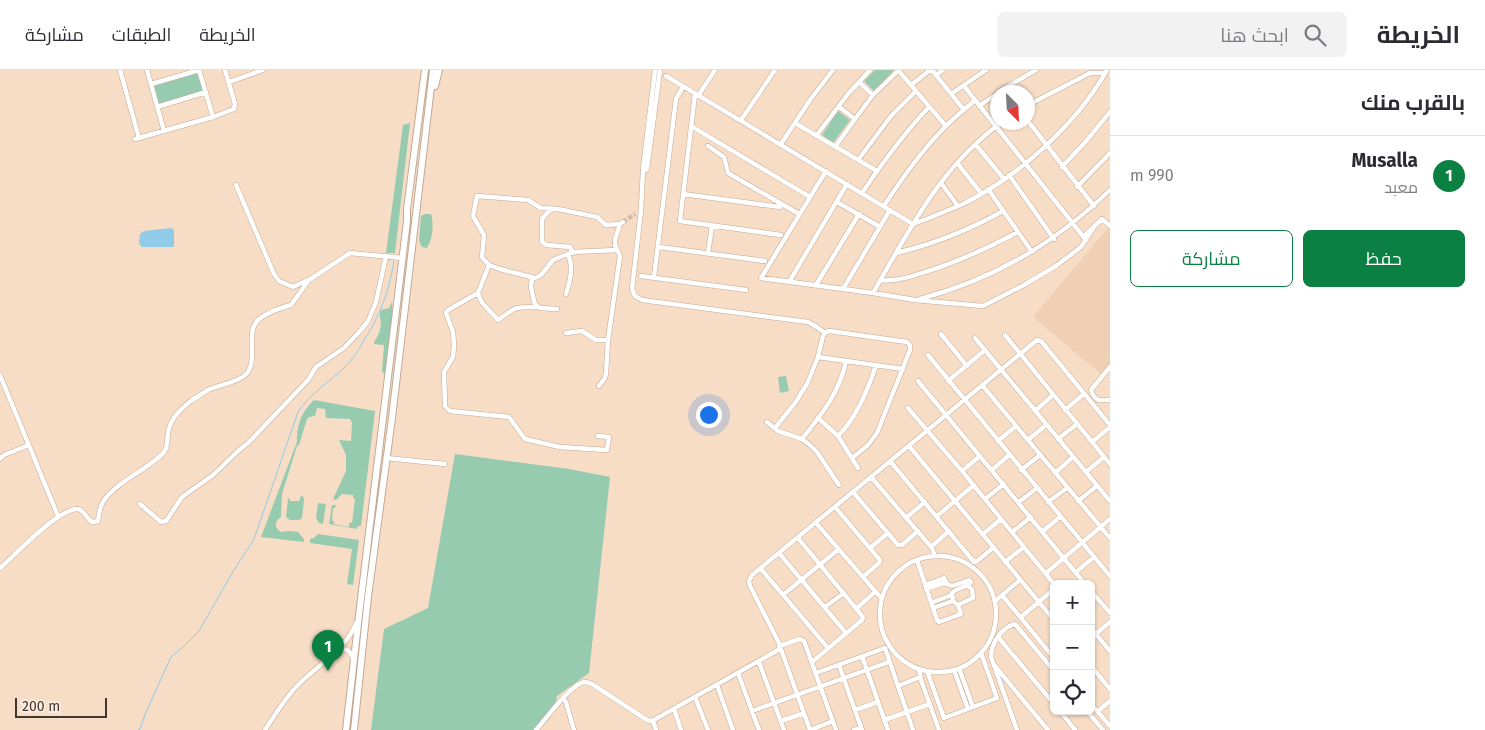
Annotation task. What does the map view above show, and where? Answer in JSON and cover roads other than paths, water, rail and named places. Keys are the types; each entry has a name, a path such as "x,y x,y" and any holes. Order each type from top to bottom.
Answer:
{"highway":[{"path":"420,70 420,80 423,87"},
{"path":"425,70 407,209 370,555 354,727 347,727 359,615 370,555 386,458 433,70"},
{"path":"430,93 435,87 439,70"}],"street":[{"path":"120,70 137,138 213,117 234,109 235,106 225,70"},
{"path":"147,70 164,131"},
{"path":"151,84 199,70 213,117"},
{"path":"229,82 263,70"},
{"path":"715,70 696,95 680,221 781,235"},
{"path":"741,120 775,70"},
{"path":"780,144 833,70"},
{"path":"816,136 838,106 870,70"},
{"path":"835,147 873,96 899,70 946,126"},
{"path":"911,85 931,70 964,110"},
{"path":"936,75 943,70"},
{"path":"951,94 986,70"},
{"path":"1011,85 1036,70"},
{"path":"649,134 654,71 660,71 643,171 642,210 632,287 632,293 636,298 808,322 825,333 830,332 907,342 910,345 911,349 877,433 868,446 852,458"},
{"path":"1035,101 1085,75 1103,71"},
{"path":"913,224 958,206 1004,179 1024,164 1046,145 1074,116 1103,71"},
{"path":"666,76 913,224"},
{"path":"859,82 873,96"},
{"path":"964,86 990,120"},
{"path":"654,277 676,99 683,87"},
{"path":"858,160 891,116 916,91"},
{"path":"157,107 206,92"},
{"path":"979,106 990,98"},
{"path":"884,206 913,163 946,126 975,100"},
{"path":"838,106 855,119"},
{"path":"862,193 890,151 929,107"},
{"path":"1062,167 1110,112"},
{"path":"795,123 877,171"},
{"path":"691,126 810,196"},
{"path":"872,293 923,207 957,163 992,130"},
{"path":"997,130 1084,238"},
{"path":"1035,130 1094,206"},
{"path":"976,145 1004,179"},
{"path":"708,146 724,157 728,173 799,214"},
{"path":"1077,186 1110,153"},
{"path":"957,163 981,193"},
{"path":"826,171 761,278 915,300 983,306 1047,272 1078,250 1084,238 1102,219 1110,226"},
{"path":"1009,175 1054,238"},
{"path":"941,183 958,206"},
{"path":"789,282 847,184"},
{"path":"236,186 274,274 280,281 292,287 309,280 350,253 402,258"},
{"path":"988,189 1032,252"},
{"path":"915,300 965,285 1012,264 1073,224 1110,190"},
{"path":"683,194 780,207"},
{"path":"599,386 605,378 608,340 620,256 615,240 622,223 606,225 597,217 555,208 541,208 528,200 477,196 473,216 474,221 484,235 482,257 489,265 538,277 553,260 573,252 617,250"},
{"path":"837,202 880,227"},
{"path":"555,208 549,211 542,219 541,240 546,245 570,247 573,252"},
{"path":"636,214 642,210"},
{"path":"843,289 890,210"},
{"path":"896,253 917,248 956,234 980,224 1003,211"},
{"path":"816,285 859,214"},
{"path":"708,253 712,226"},
{"path":"880,280 896,280 938,268 963,259 1018,232"},
{"path":"659,247 764,261"},
{"path":"566,294 571,280 571,262 568,254"},
{"path":"140,504 161,522 166,521 182,497 213,475 250,442 308,380 316,367 348,345 370,316 379,292 386,256"},
{"path":"489,265 478,293 480,301 491,310 498,320 515,308 524,306 556,309"},
{"path":"641,276 746,290"},
{"path":"532,277 534,301 538,307"},
{"path":"0,568 58,516 76,509 82,510 92,522 98,521 101,506 106,498 166,450 170,423 175,415 210,389 237,380 249,372 252,360 253,332 258,320 275,310 291,306 309,280"},
{"path":"478,293 446,313 454,337 453,357 444,372 444,402 446,409 509,417 525,439 560,447 607,450 609,437 598,436"},
{"path":"566,333 582,331 596,340 608,340"},
{"path":"775,428 785,417 807,384 825,333"},
{"path":"940,334 966,366"},
{"path":"1005,335 1110,464"},
{"path":"976,338 1110,501"},
{"path":"833,721 810,730 780,648 749,583 750,578 1038,340 1040,340 1110,426 1092,442"},
{"path":"948,381 985,350"},
{"path":"928,356 1081,542 1108,569 1110,576"},
{"path":"818,357 903,369"},
{"path":"802,439 833,396 843,374 846,361"},
{"path":"838,436 849,424 856,412 876,365"},
{"path":"1110,367 1092,390 1092,395 1098,400 1110,400"},
{"path":"0,375 58,516"},
{"path":"918,381 1082,580"},
{"path":"982,385 1110,538"},
{"path":"1065,410 1084,394"},
{"path":"1035,411 1053,395"},
{"path":"908,408 1051,580"},
{"path":"785,417 777,421 767,422 778,432 802,439 817,452 839,485"},
{"path":"818,418 838,436 858,468"},
{"path":"1058,439 1077,424"},
{"path":"1028,440 1046,425"},
{"path":"998,441 1016,426"},
{"path":"0,459 4,455 29,445"},
{"path":"909,446 1050,616"},
{"path":"1022,470 1040,454"},
{"path":"962,471 980,456"},
{"path":"992,470 1009,456"},
{"path":"1086,472 1104,456"},
{"path":"1055,473 1073,457"},
{"path":"386,458 445,464"},
{"path":"890,461 975,562 993,548"},
{"path":"871,477 907,517 936,556"},
{"path":"985,499 1004,484"},
{"path":"937,516 974,485"},
{"path":"1078,501 1097,486"},
{"path":"1019,502 1036,488"},
{"path":"1048,502 1067,488"},
{"path":"853,492 900,545 918,531"},
{"path":"907,517 925,502"},
{"path":"835,507 879,560 880,563 863,577"},
{"path":"1012,532 1031,517"},
{"path":"1042,531 1060,517"},
{"path":"982,534 1001,519"},
{"path":"1046,573 1110,519"},
{"path":"816,522 882,599"},
{"path":"931,547 949,531"},
{"path":"870,548 888,533"},
{"path":"798,538 863,616 863,619 812,662"},
{"path":"1006,562 1024,547"},
{"path":"783,595 839,549"},
{"path":"779,553 846,633"},
{"path":"887,647 903,661 919,670 942,672 956,669 970,662 985,648 994,631 996,621 994,601 986,582 971,566 954,558 936,556 917,560 902,569 895,575 884,591 880,623 889,662 913,730"},
{"path":"1076,572 1094,557"},
{"path":"917,560 926,587 937,620 940,622 961,614 958,605 953,601 951,589 944,578 926,587"},
{"path":"761,569 828,648"},
{"path":"994,601 1020,580"},
{"path":"932,605 951,589 966,586 972,589 973,598 958,605"},
{"path":"857,608 875,592"},
{"path":"1020,617 1050,592"},
{"path":"825,607 844,593"},
{"path":"1002,595 1050,653"},
{"path":"1095,596 1110,613"},
{"path":"932,605 953,601"},
{"path":"265,730 296,686 334,653 351,634 359,615"},
{"path":"1110,622 1096,634 1110,651"},
{"path":"1019,730 1015,724 991,657 991,652 998,637 1012,624 1015,624 1053,670"},
{"path":"998,637 1050,699"},
{"path":"536,730 563,698 578,685 587,682 649,721 653,721 759,662 780,648 803,639 836,730"},
{"path":"816,673 887,647"},
{"path":"985,648 991,652"},
{"path":"334,653 342,649 349,651 353,656 354,663"},
{"path":"927,671 944,718 997,698 981,653"},
{"path":"862,656 888,730"},
{"path":"759,662 784,730"},
{"path":"752,711 889,662"},
{"path":"993,664 1048,730"},
{"path":"839,665 862,729 854,730"},
{"path":"956,669 971,708"},
{"path":"919,670 920,678 939,730"},
{"path":"1094,670 1110,689"},
{"path":"738,673 752,711 756,729"},
{"path":"898,686 920,678"},
{"path":"717,685 733,730"},
{"path":"695,697 708,730"},
{"path":"563,698 566,702 568,715 574,730"},
{"path":"1098,711 1110,701"},
{"path":"855,710 878,702"},
{"path":"884,720 930,704"},
{"path":"1095,708 1110,726"},
{"path":"674,709 682,730"},
{"path":"781,721 804,713"},
{"path":"1063,715 1075,730"},
{"path":"1090,715 1103,730"},
{"path":"651,730 653,721"},
{"path":"653,721 656,730"}],"water":[{"path":"171,228 174,230 174,247 142,247 139,244 140,234 144,231"}],"waterway":[{"path":"138,730 171,657 199,631 254,539 298,412 314,394 345,367 359,349 374,323 386,293 394,261"}],"tunnel":[{"path":"623,222 635,214"}],"place":[{"name":"Musalla","path":"328,671"}]}
